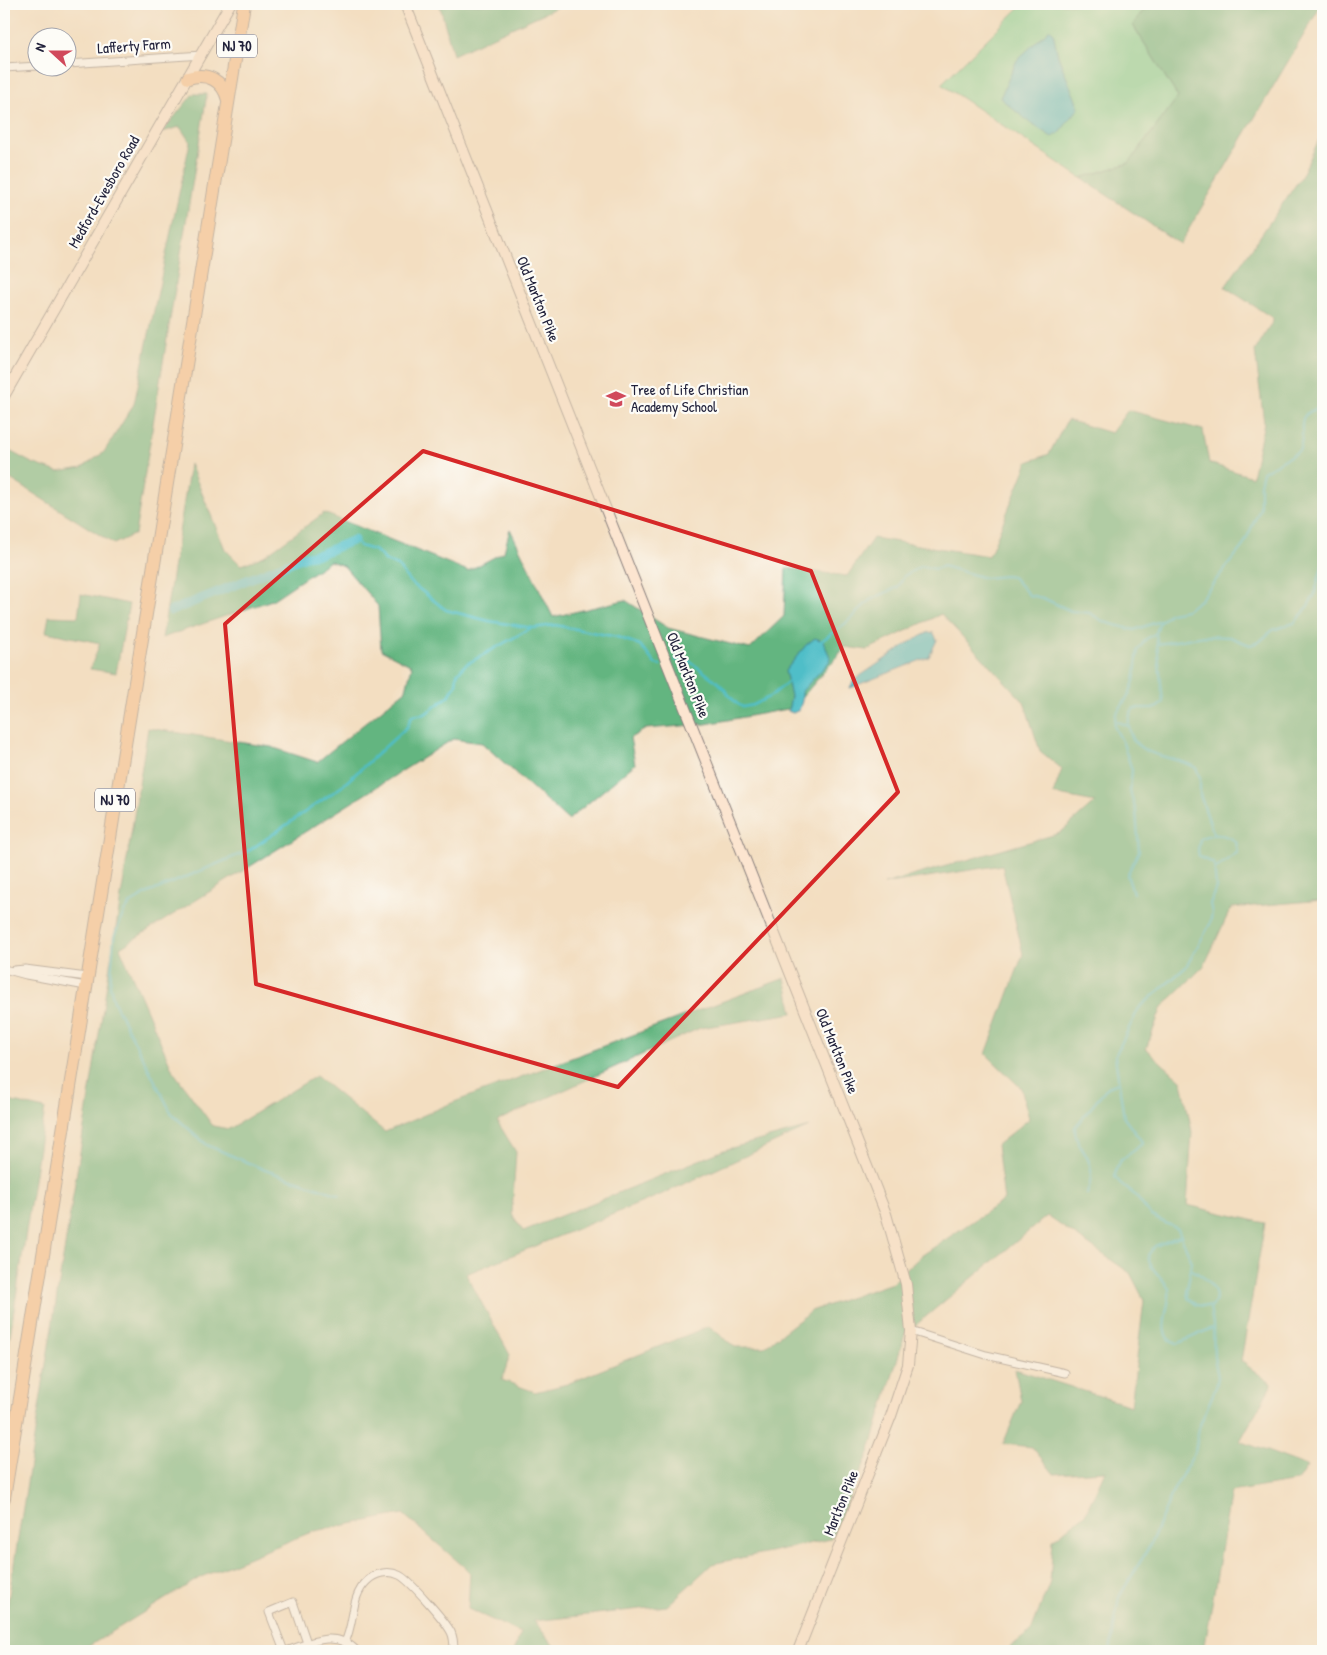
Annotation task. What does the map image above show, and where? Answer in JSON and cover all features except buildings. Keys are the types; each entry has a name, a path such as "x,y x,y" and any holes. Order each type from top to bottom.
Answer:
{"highway":[{"name":"NJ 70","path":"4,1498 244,4"},
{"path":"188,78 197,75 215,79 222,85 228,102"}],"street":[{"name":"Medford-Evesboro Road","path":"4,396 230,4"},
{"name":"Old Marlton Pike","path":"405,4 886,1214 906,1284 912,1331 908,1364"},
{"name":"Lafferty Farm","path":"78,63 202,55"},
{"path":"4,68 28,67"},
{"path":"6,970 26,976 87,981"},
{"path":"912,1331 986,1355 1065,1373"},
{"name":"Marlton Pike","path":"798,1651 891,1416 908,1364"},
{"path":"345,1642 351,1630 352,1610 362,1586 375,1575 392,1572 407,1581 446,1625 452,1634 454,1651"},
{"path":"306,1643 293,1602 269,1612 286,1651 324,1638 345,1642 357,1651"}],"highlighted area":[{"path":"423,451 811,571 898,792 618,1087 256,984 225,624"}],"green space":[{"path":"443,4 564,4 453,55 440,6"},
{"path":"1023,4 1148,4 1133,25 1178,97 1129,163 1081,178 941,84"},
{"path":"1148,4 1322,4 1180,244 1081,178 1129,163 1178,97 1133,25"},
{"path":"193,94 207,94 135,534 114,544 4,475 4,448 32,463 58,472 82,468 104,452 134,404 190,142 180,127 162,132"},
{"path":"1323,131 1323,900 1231,908 1204,966 1162,1007 1146,1049 1182,1081 1192,1132 1187,1205 1265,1223 1241,1361 1272,1384 1240,1441 1307,1466 1297,1481 1231,1492 1204,1651 1005,1651 1031,1631 1050,1582 1053,1540 1085,1514 1105,1471 1054,1474 1032,1447 1003,1444 1021,1401 1015,1369 1131,1406 1144,1300 1130,1273 1047,1216 905,1334 869,1453 831,1539 712,1564 667,1606 534,1621 558,1651 513,1651 521,1633 468,1609 470,1572 403,1514 314,1531 201,1577 81,1651 4,1651 4,1626 148,728 271,747 317,762 406,690 412,666 381,650 378,606 344,566 330,561 272,600 162,638 190,464 225,549 241,565 264,556 324,513 468,571 504,552 510,529 553,617 625,600 668,628 750,649 784,616 786,568 847,576 873,538 989,556 1028,462 1049,454 1067,420 1111,433 1128,410 1203,430 1209,463 1252,477 1264,423 1255,351 1274,319 1225,287 1301,177","holes":["941,614 1024,702 1040,751 1062,769 1053,794 1095,802 1060,833 884,884 1002,865 1023,954 986,1054 1021,1088 1029,1119 997,1145 1004,1200 921,1256 892,1283 811,1311 764,1347 735,1347 709,1326 567,1384 535,1392 502,1380 510,1355 466,1274 658,1196 809,1127 724,1150 523,1231 512,1214 516,1152 497,1121 700,1028 793,1013 785,978 454,1102 385,1132 316,1076 229,1129 213,1126 173,1071 120,948 453,739 482,743 568,820 635,764 630,738 646,729 706,724 793,708 845,647 867,650"]},
{"path":"81,594 129,604 116,673 90,669 100,643 46,632 49,616 78,617"},
{"path":"4,1100 45,1109 4,1375"}],"water":[{"path":"1050,29 1053,32 1058,56 1079,108 1059,133 1052,137 1030,123 1000,98 1017,60"},
{"path":"929,632 934,633 937,640 929,657 850,688 854,680 910,642"},
{"path":"815,638 823,641 830,657 829,662 802,691 802,701 799,710 793,713 788,711 791,696 785,671 806,645"}],"waterway":[{"path":"1214,835 1200,795 1200,778 1196,768 1156,755 1138,745 1132,738 1129,717 1134,708 1156,708 1163,703 1156,633 1159,623 1170,613 1186,610 1200,600 1243,546 1260,509 1260,484 1263,472 1299,451 1302,443 1303,418 1313,410 1323,407"},
{"path":"354,540 360,546 376,551 386,561 398,566 409,581 446,610 489,621 533,628 555,625 617,637 640,645 655,664 660,665"},
{"path":"171,611 306,556 320,554 354,540"},
{"path":"1158,644 1204,636 1230,637 1250,645 1259,642 1273,630 1294,623 1304,612 1314,596 1323,563"},
{"path":"820,642 846,623 870,600 898,587 904,576 921,566 935,569 943,566 985,578 1013,577 1029,595 1043,598 1071,611 1090,613 1104,622 1134,630 1160,621"},
{"path":"340,1195 265,1170 207,1145 172,1114 114,1002 110,986 114,937 124,912 131,903 148,893 250,850 341,787 407,727 412,716 425,714 449,696 456,684 457,674 465,665 531,628"},
{"path":"1133,893 1127,875 1139,851 1136,811 1130,791 1132,770 1123,743 1114,726 1116,714 1129,695 1134,681 1138,650 1146,639 1156,633"},
{"path":"676,660 688,660 719,683 736,703 743,707 753,705 771,696 789,681"},
{"path":"1115,721 1129,726"},
{"path":"1192,1270 1202,1276 1214,1290 1216,1295 1212,1307 1197,1305 1188,1298 1187,1290 1192,1262 1178,1229 1151,1216 1135,1195 1115,1177 1120,1161 1143,1143 1124,1118 1115,1056 1139,1008 1186,967 1210,924 1212,913 1210,904 1216,887 1214,863 1199,857 1198,850 1200,839 1209,835 1228,837 1236,842 1238,852 1216,868"},
{"path":"1087,1194 1091,1170 1086,1155 1078,1143 1075,1127 1108,1087 1118,1083"},
{"path":"1180,1236 1155,1246 1148,1255 1151,1265 1169,1289 1164,1328 1166,1334 1170,1340 1177,1344 1212,1328"},
{"path":"1110,1651 1119,1597 1149,1547 1174,1489 1195,1452 1199,1427 1216,1387 1218,1377 1214,1357 1213,1324 1210,1307"}],"place":[{"name":"Tree of Life Christian Academy School","path":"616,399"}]}
